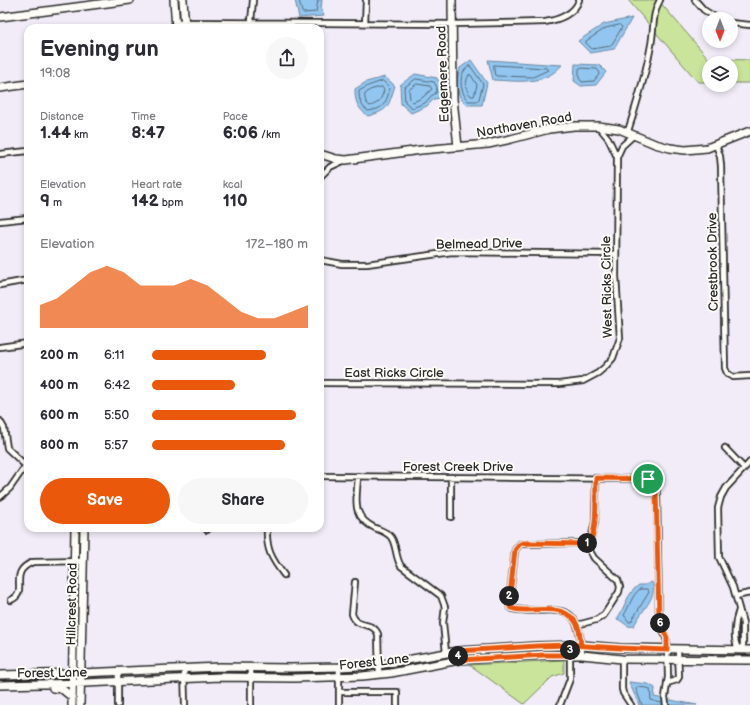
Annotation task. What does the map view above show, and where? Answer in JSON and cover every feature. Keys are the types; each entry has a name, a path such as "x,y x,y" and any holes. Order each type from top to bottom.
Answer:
{"main road":[{"path":"0,17 130,0"},
{"path":"174,0 176,24"},
{"path":"183,0 184,24"},
{"name":"Edgemere Road","path":"452,0 453,99 458,147"},
{"path":"0,88 24,85"},
{"name":"Northaven Road","path":"324,155 346,160 501,142 549,129 574,126 598,126 631,133 655,144 677,149 698,149 716,145 750,131"},
{"name":"Hillcrest Road","path":"72,701 74,532"},
{"name":"Hillcrest Road","path":"80,705 84,532"},
{"name":"Forest Lane","path":"0,675 81,674 220,667 291,668 378,665 458,651 537,646 581,645 667,650 750,650"},
{"path":"738,660 739,650"},
{"path":"458,651 459,660"},
{"name":"Forest Lane","path":"0,685 72,684 251,676 294,678 339,677 379,674 459,660 544,655 570,659 582,655 622,659 750,660"},
{"path":"21,684 33,688 62,689 72,701"}],"street":[{"path":"251,22 253,0"},
{"path":"365,24 366,0"},
{"path":"617,158 622,146 631,133 651,45 655,10 660,0"},
{"path":"695,0 707,12"},
{"path":"206,24 251,22 452,24 551,21 565,15 574,8 578,2"},
{"path":"738,24 750,25"},
{"name":"West Ricks Circle","path":"468,383 571,383 590,378 605,367 612,358 620,338 616,254 617,158 608,138 603,130 598,126"},
{"name":"Crestbrook Drive","path":"716,145 720,156 721,166 725,368 727,374 731,377 736,378 750,376"},
{"path":"0,154 24,151"},
{"path":"324,173 330,167 346,160"},
{"path":"0,221 24,218"},
{"name":"Belmead Drive","path":"324,261 342,264 359,264 452,252 616,254"},
{"path":"0,285 24,281"},
{"path":"0,347 24,343"},
{"name":"East Ricks Circle","path":"324,383 468,383"},
{"path":"0,420 4,428 7,448 24,462"},
{"path":"725,448 744,468"},
{"path":"739,610 736,617 735,645 739,650 743,645 743,623 736,596 719,557 718,508 724,491 750,462"},
{"path":"0,497 13,485 24,468"},
{"name":"Forest Creek Drive","path":"324,476 596,478 648,479 653,481 657,495 659,619 667,638 667,650"},
{"path":"358,476 356,507 361,519 369,525 389,535 394,544 397,560 402,566 439,593 444,601 445,607 443,623 446,653"},
{"path":"450,477 452,517"},
{"path":"577,625 596,620 604,615 620,587 617,578 592,555 590,544 595,522 596,478"},
{"path":"267,532 266,541 269,553 284,575"},
{"path":"582,655 577,625 573,618 556,610 518,610 510,607 509,603 515,550 520,544 590,544"},
{"path":"11,600 16,598 19,594 18,582 20,572 27,564 33,562 84,561"},
{"path":"354,582 353,618 358,623 373,627 378,634 379,674"},
{"path":"736,596 750,593"},
{"path":"560,705 570,679 570,645"},
{"path":"666,705 667,650"},
{"path":"667,683 677,680 679,677 677,660 678,650"},
{"path":"622,659 622,689 623,694 631,705"},
{"path":"251,667 251,705"},
{"path":"339,667 339,705"},
{"path":"184,668 185,705"},
{"path":"118,671 118,705"},
{"path":"339,692 397,692 397,705"}],"green space":[{"path":"628,0 658,0 706,56 702,56 702,82 698,82"},
{"path":"738,60 750,60 750,83 738,83"},
{"path":"564,660 564,673 552,677 524,704 470,665"}],"water":[{"path":"295,0 322,0 321,9 324,16 299,18"},
{"path":"632,18 614,49 590,53 578,41 604,24"},
{"path":"471,60 487,83 482,105 467,105 460,98 456,84 460,68"},
{"path":"488,60 562,65 555,72 547,76 530,81 493,80"},
{"path":"575,64 599,65 606,72 596,85 581,86 574,81"},
{"path":"415,74 437,78 441,86 440,98 434,99 427,106 411,113 401,104 400,85"},
{"path":"385,77 395,86 389,103 381,112 368,116 357,104 355,89 366,82"},
{"path":"652,582 653,593 651,599 634,626 627,625 617,619 635,588 639,585 645,585"},
{"path":"629,682 648,684 655,688 654,697 697,705 639,705"}],"route":[{"path":"648,479 596,478 595,522 590,544 523,543 517,546 515,550 509,603 510,607 518,610 556,610 569,614 577,625 581,645 570,645 570,655 459,660 458,651 488,648 506,648 537,646 570,645 581,645 667,650 667,638 659,622 657,495 655,484 653,481 648,479"}]}
